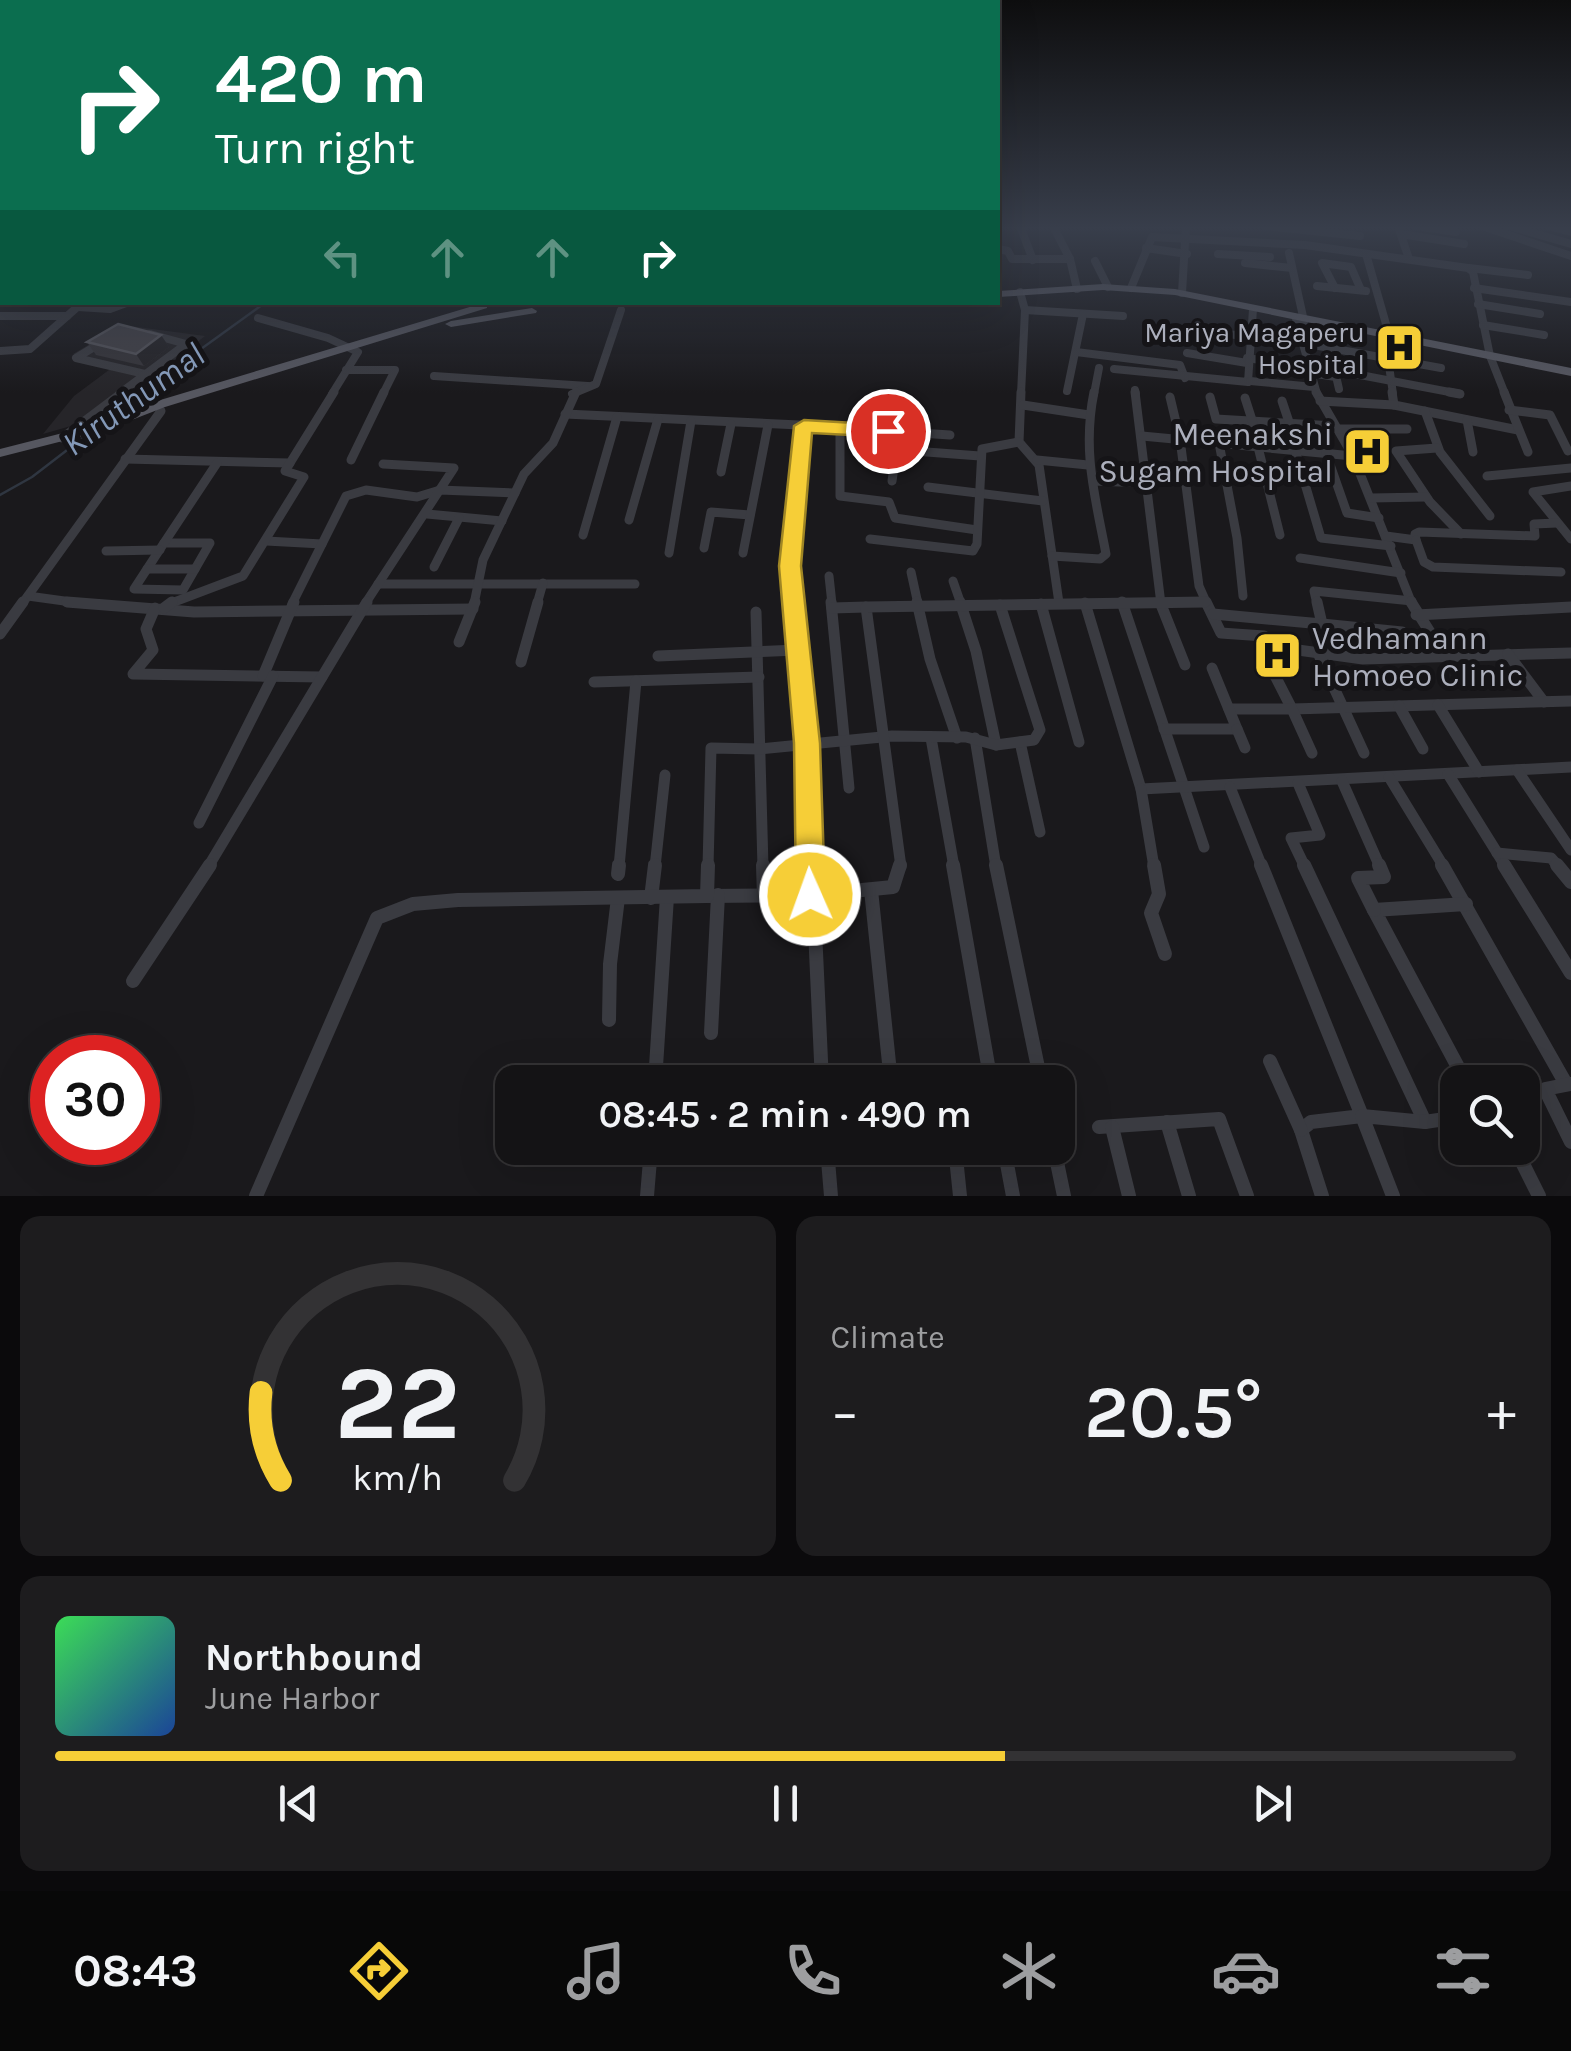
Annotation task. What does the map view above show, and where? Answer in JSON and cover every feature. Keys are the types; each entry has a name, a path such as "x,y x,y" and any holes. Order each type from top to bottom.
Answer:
{"main road":[{"path":"1000,294 1108,287 1182,294 1571,372"},
{"path":"126,418 161,411 489,306 517,305"},
{"path":"703,305 711,306"},
{"path":"450,324 489,306 737,305"},
{"path":"0,453 78,434 161,404 352,349 450,324 550,308"},
{"path":"0,462 56,440"}],"street":[{"path":"1076,282 1077,288"},
{"path":"1105,282 1108,287"},
{"path":"1132,288 1134,282"},
{"path":"1182,294 1184,282"},
{"path":"1294,282 1302,343 1314,387 1354,456 1416,615 1444,656"},
{"path":"1332,282 1335,288"},
{"path":"1357,282 1361,290"},
{"path":"1373,282 1388,337 1394,405"},
{"path":"1473,282 1490,356 1528,452"},
{"path":"1317,286 1376,292"},
{"path":"1474,288 1571,302"},
{"path":"1019,442 1024,310 1020,292"},
{"path":"1478,304 1540,314"},
{"path":"0,351 30,349 81,305 110,309 121,305"},
{"path":"459,642 473,609 483,560 530,464 553,443 573,394 596,384 603,372 613,306"},
{"path":"1250,381 1247,360 1253,309"},
{"path":"1024,310 1123,316"},
{"path":"1067,391 1083,314"},
{"path":"0,316 68,316"},
{"path":"258,318 352,349 346,370 285,471 304,477 243,576 160,608 144,626 144,636 153,650 133,674 322,677"},
{"path":"1483,325 1544,336"},
{"path":"1185,328 1250,337"},
{"path":"56,440 186,344 140,332"},
{"path":"109,338 76,358 146,374"},
{"path":"1302,343 1441,368"},
{"path":"1076,352 1180,364 1190,378"},
{"path":"1187,353 1336,377"},
{"path":"1333,363 1339,389"},
{"path":"1052,556 1105,557 1088,465 1089,415 1098,368"},
{"path":"346,370 394,370 351,460"},
{"path":"1114,370 1314,387"},
{"path":"1355,374 1460,394"},
{"path":"434,376 588,386"},
{"path":"1135,390 1159,590 1185,665"},
{"path":"1210,397 1216,419 1407,429"},
{"path":"1170,398 1188,440 1201,593 1221,633 1264,636 1269,646 1363,659 1571,653"},
{"path":"1245,398 1253,423"},
{"path":"1320,400 1394,405 1518,430"},
{"path":"1282,402 1290,424"},
{"path":"1023,406 1089,415"},
{"path":"1509,410 1550,414 1568,451"},
{"path":"0,634 161,411"},
{"path":"1425,411 1426,429 1490,516"},
{"path":"566,414 950,435"},
{"path":"584,535 617,417"},
{"path":"629,520 658,420"},
{"path":"1467,420 1474,452"},
{"path":"669,553 691,421"},
{"path":"721,472 732,424"},
{"path":"743,553 768,425"},
{"path":"804,426 790,566 807,743 810,895 821,1065"},
{"path":"840,428 840,496 890,502 894,518 978,530"},
{"path":"888,431 897,447 892,481"},
{"path":"1142,436 1354,456"},
{"path":"870,539 968,552 975,548 980,456 985,446 1019,442"},
{"path":"1019,442 1037,460 1059,604"},
{"path":"1219,443 1237,538 1243,596"},
{"path":"897,447 980,456"},
{"path":"1258,447 1280,535"},
{"path":"1438,448 1396,450 1426,497 1461,534"},
{"path":"1295,450 1321,538 1416,540"},
{"path":"1326,453 1346,513 1379,518"},
{"path":"126,458 164,456 265,466 290,462"},
{"path":"1037,460 1088,465"},
{"path":"106,551 162,547 210,543 183,590 134,589 162,547 217,463"},
{"path":"133,981 240,819 360,611 454,468 382,464"},
{"path":"1487,476 1571,468"},
{"path":"1093,480 1146,483"},
{"path":"928,486 1043,501"},
{"path":"1570,488 1533,492 1571,539"},
{"path":"199,823 268,676 289,612 346,496 366,490 417,497 440,490 515,493"},
{"path":"1370,498 1426,497"},
{"path":"704,548 711,512 750,515"},
{"path":"427,514 502,521"},
{"path":"434,568 460,518"},
{"path":"1558,523 1534,524 1534,536 1416,532 1416,540 1429,566 1561,572"},
{"path":"266,541 322,544"},
{"path":"1300,558 1401,572"},
{"path":"147,569 195,569"},
{"path":"911,572 930,659 957,738"},
{"path":"829,576 850,788"},
{"path":"953,581 976,651 996,744"},
{"path":"521,662 543,583"},
{"path":"378,584 635,584"},
{"path":"832,608 1122,602 1159,590 1201,593"},
{"path":"1322,624 1314,590 1412,601"},
{"path":"28,596 88,606 289,612 473,609"},
{"path":"1122,602 1204,847"},
{"path":"1085,603 1141,789 1159,894 1151,913 1165,954"},
{"path":"712,1034 710,748 881,739 975,738 996,744 1034,740 1040,734 1000,604"},
{"path":"1041,604 1079,742"},
{"path":"256,1196 377,918 413,904 712,895 764,897 893,887 900,869 866,607"},
{"path":"1416,615 1571,607"},
{"path":"756,612 764,897"},
{"path":"1213,614 1402,632"},
{"path":"658,656 798,650"},
{"path":"1318,653 1364,753"},
{"path":"1508,654 1544,702"},
{"path":"1267,660 1312,753"},
{"path":"1212,668 1245,748"},
{"path":"594,682 760,677"},
{"path":"618,874 636,681"},
{"path":"1229,710 1569,703"},
{"path":"1399,706 1423,749"},
{"path":"1438,706 1479,772"},
{"path":"1164,729 1237,729"},
{"path":"930,738 989,1065"},
{"path":"975,738 996,867 1037,1065"},
{"path":"1020,742 1040,832"},
{"path":"1141,789 1571,767"},
{"path":"1517,770 1571,850"},
{"path":"1448,774 1571,973"},
{"path":"656,1065 665,775"},
{"path":"1389,777 1569,1084 1547,1087 1545,1093 1571,1142"},
{"path":"1342,780 1384,877 1358,878 1457,1065"},
{"path":"1298,783 1320,835 1292,838 1425,1122"},
{"path":"1230,787 1393,1196"},
{"path":"1497,853 1551,858 1571,882"},
{"path":"871,890 889,1065"},
{"path":"609,1020 610,964 618,898"},
{"path":"1374,910 1466,904"},
{"path":"1270,1061 1301,1130 1322,1196"},
{"path":"1301,1130 1312,1122 1362,1116 1440,1120"},
{"path":"1129,1196 1105,1127 1216,1119 1222,1122 1247,1196"},
{"path":"1167,1122 1188,1196"},
{"path":"647,1196 650,1165"},
{"path":"828,1165 830,1196"},
{"path":"956,1165 960,1196"},
{"path":"1007,1165 1013,1196"},
{"path":"1058,1165 1064,1196"},
{"path":"1524,1165 1539,1196"}],"shaded area":[{"path":"122,325 205,336 99,418 43,434 74,396 113,367 73,354"}],"building":[{"path":"118,324 161,335 136,354 87,342"}],"waterway":[{"name":"Kiruthumal","path":"93,427 262,305"},
{"name":"Kiruthumal","path":"0,495 32,477 88,434"}],"place":[{"name":"Mariya Magaperu Hospital","path":"1400,348"},
{"name":"Meenakshi Sugam Hospital","path":"1368,452"},
{"name":"Vedhamann Homoeo Clinic","path":"1277,656"}],"route":[{"path":"810,895 807,743 790,566 804,426 888,431"}]}
